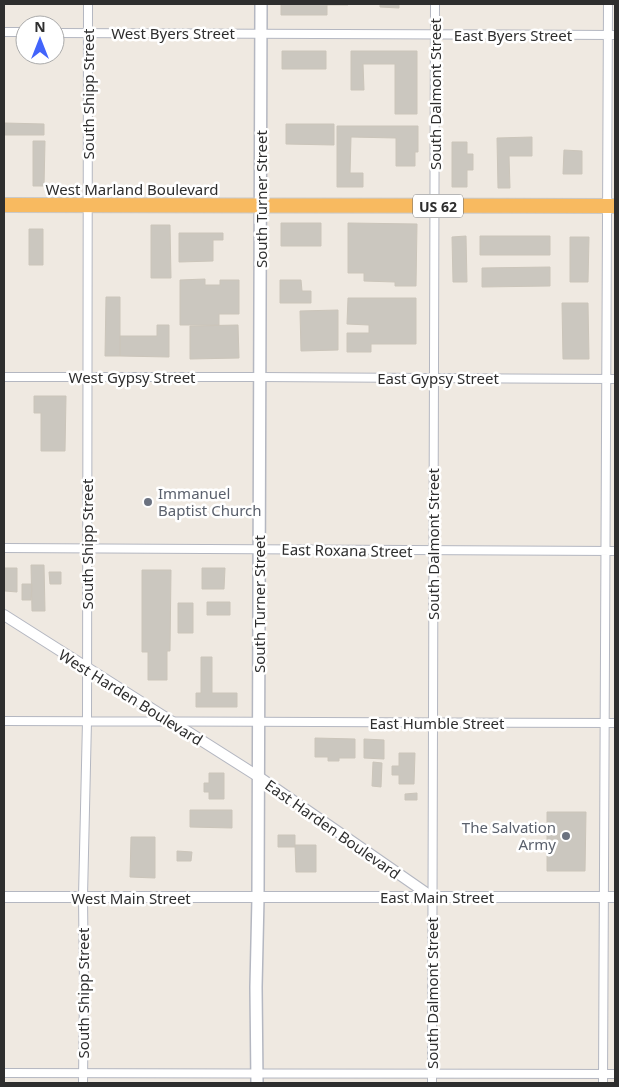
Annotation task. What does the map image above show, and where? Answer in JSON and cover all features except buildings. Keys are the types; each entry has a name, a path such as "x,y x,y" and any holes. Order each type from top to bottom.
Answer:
{"highway":[{"name":"West Marland Boulevard","path":"4,205 261,205"},
{"name":"US 62","path":"261,205 611,206"}],"main road":[{"name":"South Turner Street","path":"257,1078 261,4"}],"street":[{"name":"South Shipp Street","path":"83,1083 83,897 87,669 88,4"},
{"name":"South Dalmont Street","path":"432,1083 435,4"},
{"path":"603,1083 606,379 611,206 612,35 608,4"},
{"name":"West Byers Street","path":"65,32 261,34"},
{"name":"East Byers Street","path":"261,34 612,35"},
{"name":"West Gypsy Street","path":"4,377 260,377"},
{"name":"East Gypsy Street","path":"260,377 615,379"},
{"name":"East Roxana Street","path":"4,548 615,551"},
{"name":"West Harden Boulevard","path":"4,615 259,777"},
{"name":"East Humble Street","path":"4,721 615,723"},
{"name":"East Harden Boulevard","path":"259,777 432,897"},
{"name":"West Main Street","path":"4,897 258,898"},
{"name":"East Main Street","path":"258,898 615,898"},
{"path":"4,1073 84,1073 257,1078 433,1074 615,1074"}],"place":[{"name":"Immanuel Baptist Church","path":"148,502"},
{"name":"The Salvation Army","path":"566,836"}]}
